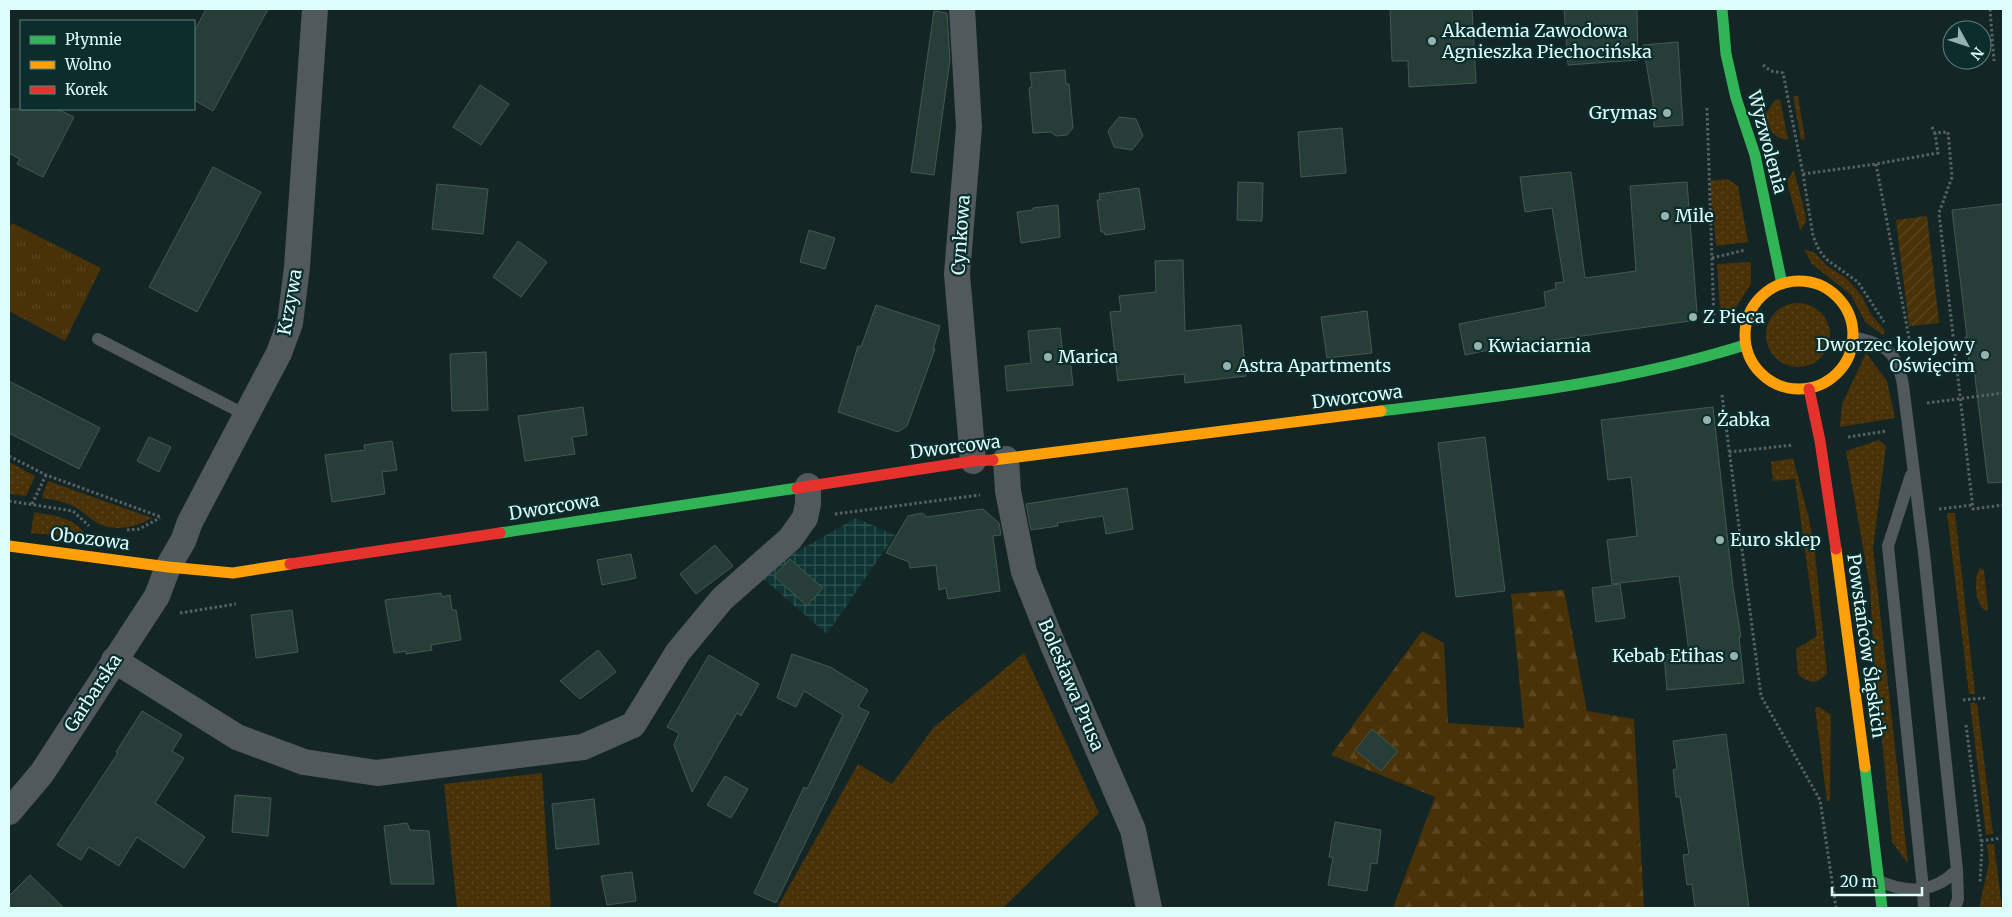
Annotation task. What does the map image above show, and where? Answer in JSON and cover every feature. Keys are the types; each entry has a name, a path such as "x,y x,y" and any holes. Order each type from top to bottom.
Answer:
{"street":[{"name":"Krzywa","path":"168,567 279,353 290,323 298,267 315,9"},
{"name":"Cynkowa","path":"962,9 969,127 957,274 973,461"},
{"name":"Wyzwolenia","path":"1722,9 1726,54 1736,98 1755,155 1782,284"},
{"path":"1796,281 1811,282 1825,288 1837,297 1846,308 1852,322 1853,337 1851,352 1835,376 1809,389 1795,390 1782,387 1765,378 1752,363 1745,345 1745,330 1749,314 1756,301 1782,284 1796,281"},
{"name":"Dworcowa","path":"168,567 233,573 973,461 1423,406 1598,380 1697,360 1745,345"},
{"name":"Powstańców Śląskich","path":"1809,389 1820,441 1857,695 1877,880 1882,908"},
{"name":"Bolesława Prusa","path":"1006,458 1008,491 1024,572 1053,645 1133,830 1149,908"},
{"path":"114,660 237,737 304,762 377,773 582,747 633,725 678,652 722,599 790,539 805,518 808,504 808,486"},
{"name":"Obozowa","path":"9,546 168,567"},
{"name":"Garbarska","path":"9,812 42,773 157,596 168,567"}],"lane":[{"path":"1853,337 1869,341 1887,350 1892,354 1899,367 1924,553 1956,870 1958,899 1955,908"},
{"path":"98,339 246,415"},
{"path":"1912,470 1888,546 1924,908"},
{"path":"1877,880 1896,889 1923,889 1947,880 1956,870"}],"path":[{"path":"1990,9 1994,61"},
{"path":"1763,65 1770,71 1783,73 1813,236 1819,250 1826,259 1858,282 1888,328"},
{"path":"1707,104 1714,322"},
{"path":"1803,174 1938,153 1932,126"},
{"path":"1935,134 1948,132 1952,177 1939,213 1973,509 2003,505"},
{"path":"1876,164 1911,348"},
{"path":"1712,258 1746,250"},
{"path":"1924,403 2003,393"},
{"path":"1722,395 1761,696 1820,800 1836,908"},
{"path":"9,456 46,475 162,517 140,528 123,531"},
{"path":"32,504 46,475"},
{"path":"805,518 1008,491"},
{"path":"9,501 73,511 92,528"},
{"path":"1938,509 1973,505"},
{"path":"171,614 239,604"},
{"path":"1963,700 1985,698"},
{"path":"1981,841 2001,838"}],"shaded area":[{"path":"856,518 895,535 827,634 758,574"}],"green space":[{"path":"1793,96 1798,96 1805,139 1801,140"},
{"path":"1780,99 1788,140 1778,137 1772,132 1765,115 1775,100"},
{"path":"1794,170 1806,217 1806,222 1800,230 1788,186 1788,179"},
{"path":"1728,179 1738,186 1748,242 1716,246 1710,181"},
{"path":"1927,216 1939,323 1909,326 1896,220"},
{"path":"12,223 101,268 65,341 9,311 9,229"},
{"path":"1804,249 1815,253 1827,266 1846,278 1862,296 1870,313 1885,331 1883,335 1865,322 1851,295 1812,264"},
{"path":"1751,262 1751,284 1733,312 1721,325 1717,264"},
{"path":"1798,303 1810,305 1821,312 1828,323 1830,335 1828,347 1821,358 1810,365 1798,367 1786,365 1775,358 1768,347 1766,335 1768,323 1775,312 1786,305"},
{"path":"1866,353 1887,381 1895,418 1840,427 1842,404"},
{"path":"1879,440 1886,446 1873,549 1908,864 1892,842 1874,659 1870,587 1846,451"},
{"path":"1793,458 1809,519 1815,553 1827,673 1820,680 1813,682 1806,680 1798,674 1796,649 1817,636 1795,479 1773,481 1771,462"},
{"path":"9,462 35,476 26,496 9,494"},
{"path":"48,481 152,518 140,524 126,527 112,528 106,526 96,522 73,506 43,498 42,496"},
{"path":"34,512 65,519 83,531 87,538 31,533"},
{"path":"1947,513 1955,513 1975,694 1969,694"},
{"path":"1980,568 1984,570 1988,609 1986,611 1979,603 1976,591 1976,578"},
{"path":"1564,590 1587,711 1634,719 1644,908 1393,908 1435,797 1331,755 1422,631 1444,643 1448,723 1524,728 1511,594"},
{"path":"1024,653 1099,813 1003,908 777,908 858,764 892,784 934,727"},
{"path":"1970,703 1977,703 1993,834 1986,835"},
{"path":"1819,707 1831,715 1830,801 1827,801 1815,708"},
{"path":"542,773 551,908 457,908 444,784"},
{"path":"1987,844 1994,844 2002,908 1979,908 1989,863"}],"building":[{"path":"206,9 268,9 213,111 195,101 195,30"},
{"name":"Akademia Zawodowa Agnieszka Piechocińska","path":"1390,9 1472,9 1476,83 1409,87 1408,61 1392,61"},
{"name":"Akademia Zawodowa Agnieszka Piechocińska","path":"1564,9 1637,9 1638,60 1568,65"},
{"path":"934,11 947,13 950,60 934,175 911,172"},
{"path":"1678,42 1683,125 1654,127 1653,103 1643,45"},
{"path":"1065,70 1066,84 1069,84 1073,128 1067,135 1056,136 1051,132 1033,133 1029,88 1032,87 1030,73"},
{"path":"480,85 509,104 481,145 453,127"},
{"path":"9,109 59,110 74,117 43,177 17,164 20,159 9,153"},
{"path":"1119,117 1136,119 1143,136 1132,150 1114,147 1108,131"},
{"path":"1342,128 1346,173 1301,177 1298,132"},
{"path":"213,167 261,192 197,312 149,287"},
{"path":"1571,172 1585,278 1636,271 1630,186 1687,182 1697,312 1690,321 1503,347 1465,355 1459,324 1546,307 1544,292 1556,289 1555,283 1564,282 1552,208 1525,212 1520,177"},
{"path":"1238,182 1263,183 1262,221 1237,220"},
{"path":"437,184 488,189 483,234 432,229"},
{"path":"1139,188 1145,229 1105,235 1104,232 1101,232 1097,200 1100,200 1099,194"},
{"name":"Dworzec kolejowy Oświęcim","path":"2003,204 2003,482 1988,483 1973,361 1969,361 1965,337 1967,337 1952,210"},
{"path":"1058,205 1060,237 1021,243 1017,212"},
{"path":"809,230 835,238 825,269 800,262"},
{"path":"518,241 547,262 521,297 493,277"},
{"path":"1183,260 1185,331 1241,325 1246,376 1185,383 1184,374 1118,381 1110,312 1121,311 1119,296 1156,292 1155,261"},
{"path":"876,305 940,326 933,349 935,349 907,426 898,432 838,412 858,346 861,347"},
{"path":"1367,311 1372,353 1327,358 1321,317"},
{"path":"1060,328 1063,356 1065,359 1070,358 1073,385 1007,391 1005,366 1031,363 1028,331"},
{"path":"486,352 488,410 452,411 450,354"},
{"path":"9,381 100,428 79,469 9,433"},
{"path":"583,407 587,435 572,437 575,454 525,461 518,416"},
{"path":"1713,407 1733,587 1741,637 1739,637 1744,683 1667,690 1664,655 1689,652 1679,576 1612,584 1607,540 1637,536 1631,477 1608,480 1601,420"},
{"path":"149,437 171,447 159,472 137,461"},
{"path":"1485,437 1505,591 1456,597 1438,443"},
{"path":"392,441 397,470 382,472 385,494 332,502 325,455 365,450 364,445"},
{"path":"1127,488 1133,529 1106,534 1103,516 1057,523 1058,526 1031,530 1026,504"},
{"path":"983,509 999,523 1001,535 993,536 1000,591 948,599 946,588 939,590 936,565 910,568 909,562 886,553 908,516 922,513 927,517"},
{"path":"715,545 733,566 696,594 680,574"},
{"path":"631,554 636,578 602,585 597,560"},
{"path":"790,559 823,588 807,606 774,576"},
{"path":"1620,584 1625,618 1596,622 1592,588"},
{"path":"441,593 442,597 450,595 452,610 456,610 461,640 431,645 432,650 406,654 406,651 394,653 385,600"},
{"path":"292,610 298,652 256,658 251,615"},
{"path":"598,650 616,672 580,699 560,681"},
{"path":"792,654 830,667 868,690 858,707 869,712 776,903 754,893 804,787 807,789 843,715 804,691 796,707 777,698"},
{"path":"709,655 759,684 741,716 737,713 692,792 674,745 679,733 667,727"},
{"path":"142,711 182,735 172,751 184,758 155,803 205,837 184,868 137,837 119,866 89,847 81,860 57,845 118,753 116,752"},
{"path":"1372,729 1398,751 1381,771 1355,750"},
{"path":"1726,734 1749,908 1695,908 1692,884 1687,885 1683,855 1689,854 1680,797 1676,797 1673,770 1677,769 1673,741"},
{"path":"725,776 748,789 731,818 707,805"},
{"path":"235,795 271,798 268,836 232,832"},
{"path":"594,799 599,844 556,849 552,804"},
{"path":"1335,822 1381,830 1377,864 1371,863 1367,891 1328,885 1333,857 1329,857"},
{"path":"407,823 410,830 429,831 434,884 391,884 384,826"},
{"path":"632,872 636,901 607,905 601,876"},
{"path":"30,875 64,908 9,908 9,896"}],"traffic: fast":[{"path":"1722,9 1726,54 1736,98 1755,155 1782,284"},
{"path":"1381,411 1519,393 1610,378 1656,369 1745,345"},
{"path":"500,533 797,488"},
{"path":"1865,767 1882,908"}],"traffic: slow":[{"path":"1799,281 1820,285 1837,297 1849,314 1853,335 1849,356 1837,373 1820,385 1799,389 1778,385 1761,373 1749,356 1745,335 1749,314 1761,297 1778,285 1799,281"},
{"path":"993,460 1381,411"},
{"path":"9,546 168,567 233,573 290,564"},
{"path":"1836,549 1865,767"}],"traffic: jam":[{"path":"1809,389 1820,441 1836,549"},
{"path":"797,488 973,461 993,460"},
{"path":"290,564 500,533"}],"place":[{"name":"Akademia Zawodowa Agnieszka Piechocińska","path":"1432,41"},
{"name":"Grymas","path":"1667,113"},
{"name":"Mile","path":"1665,216"},
{"name":"Z Pieca","path":"1693,317"},
{"name":"Kwiaciarnia","path":"1478,346"},
{"name":"Dworzec kolejowy Oświęcim","path":"1985,355"},
{"name":"Marica","path":"1048,357"},
{"name":"Astra Apartments","path":"1227,366"},
{"name":"Żabka","path":"1707,420"},
{"name":"Euro sklep","path":"1720,540"},
{"name":"Kebab Etihas","path":"1734,656"}]}
